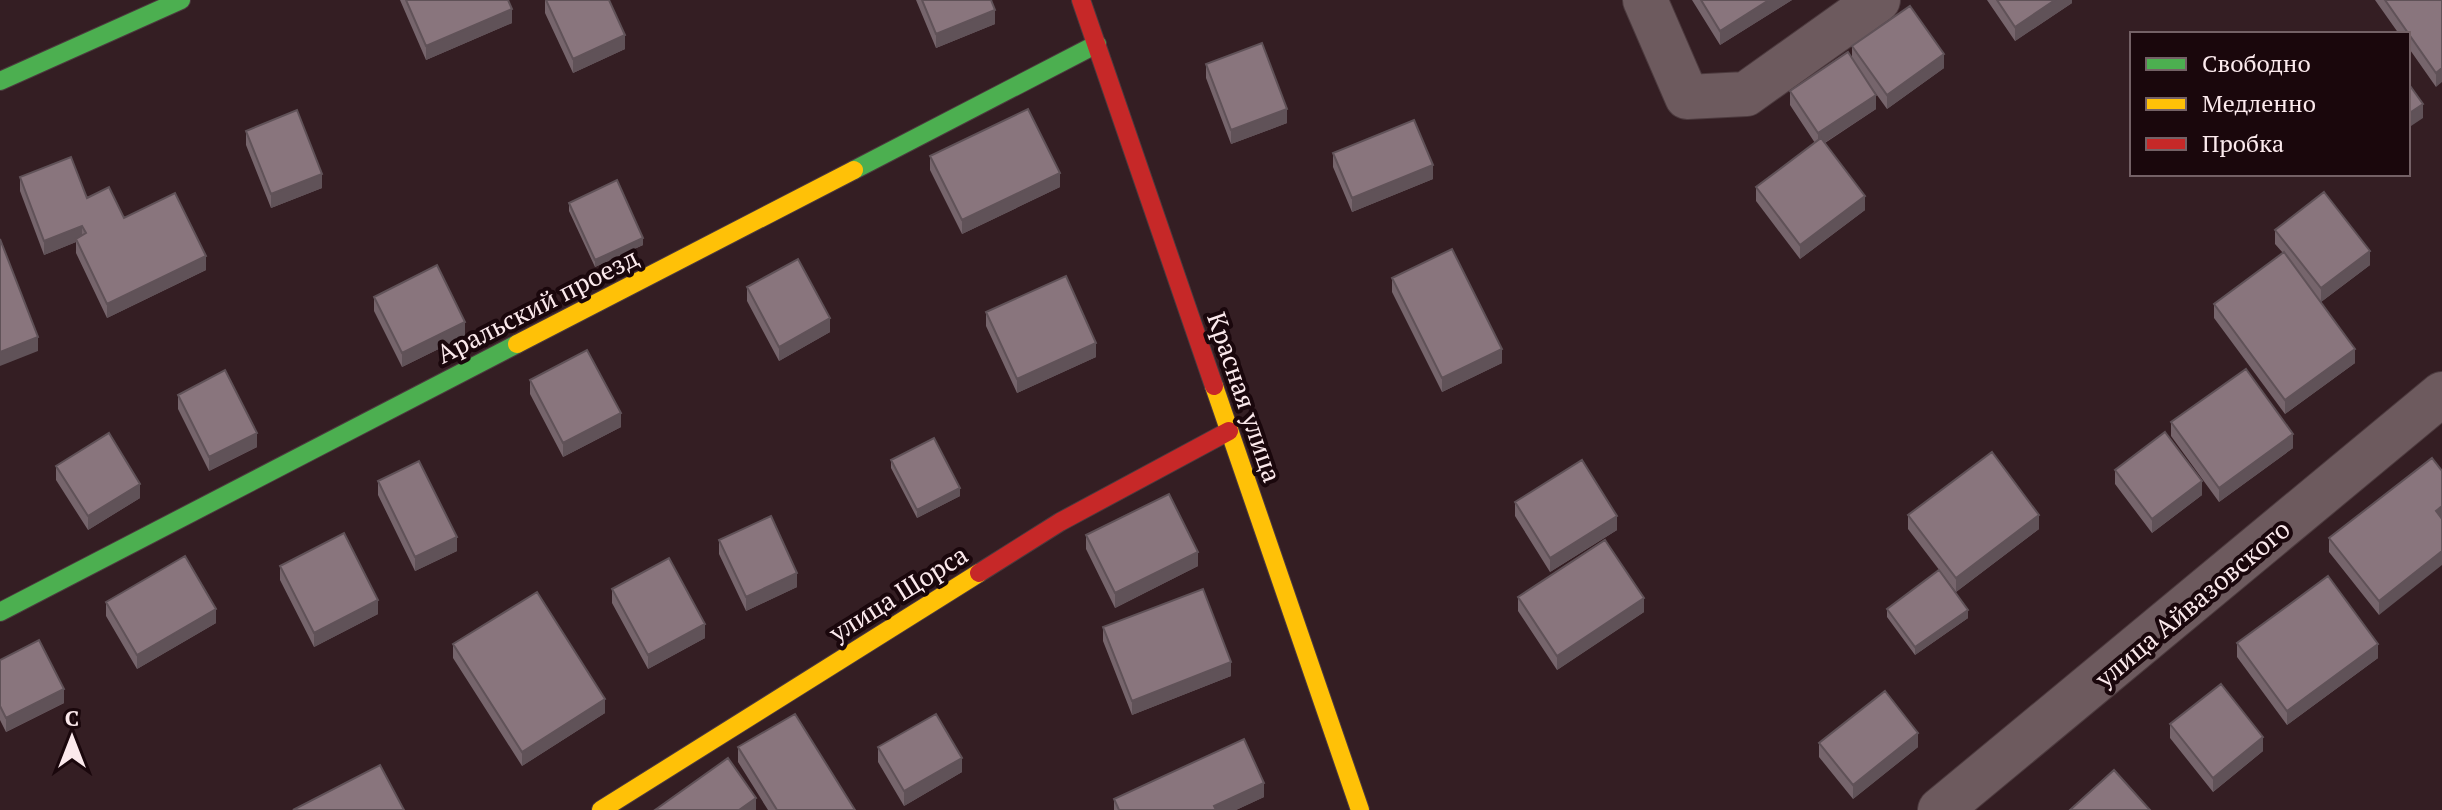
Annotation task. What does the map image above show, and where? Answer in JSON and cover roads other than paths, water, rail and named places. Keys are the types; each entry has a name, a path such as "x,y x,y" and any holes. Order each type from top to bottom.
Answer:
{"street":[{"path":"0,81 181,0"},
{"name":"Красная улица","path":"1081,0 1360,810"},
{"path":"1645,0 1687,97 1746,94 1878,0"},
{"name":"Аральский проезд","path":"0,612 1097,44"},
{"name":"улица Айвазовского","path":"1940,810 2442,394"},
{"name":"улица Щорса","path":"601,810 1060,522 1229,431"}]}
